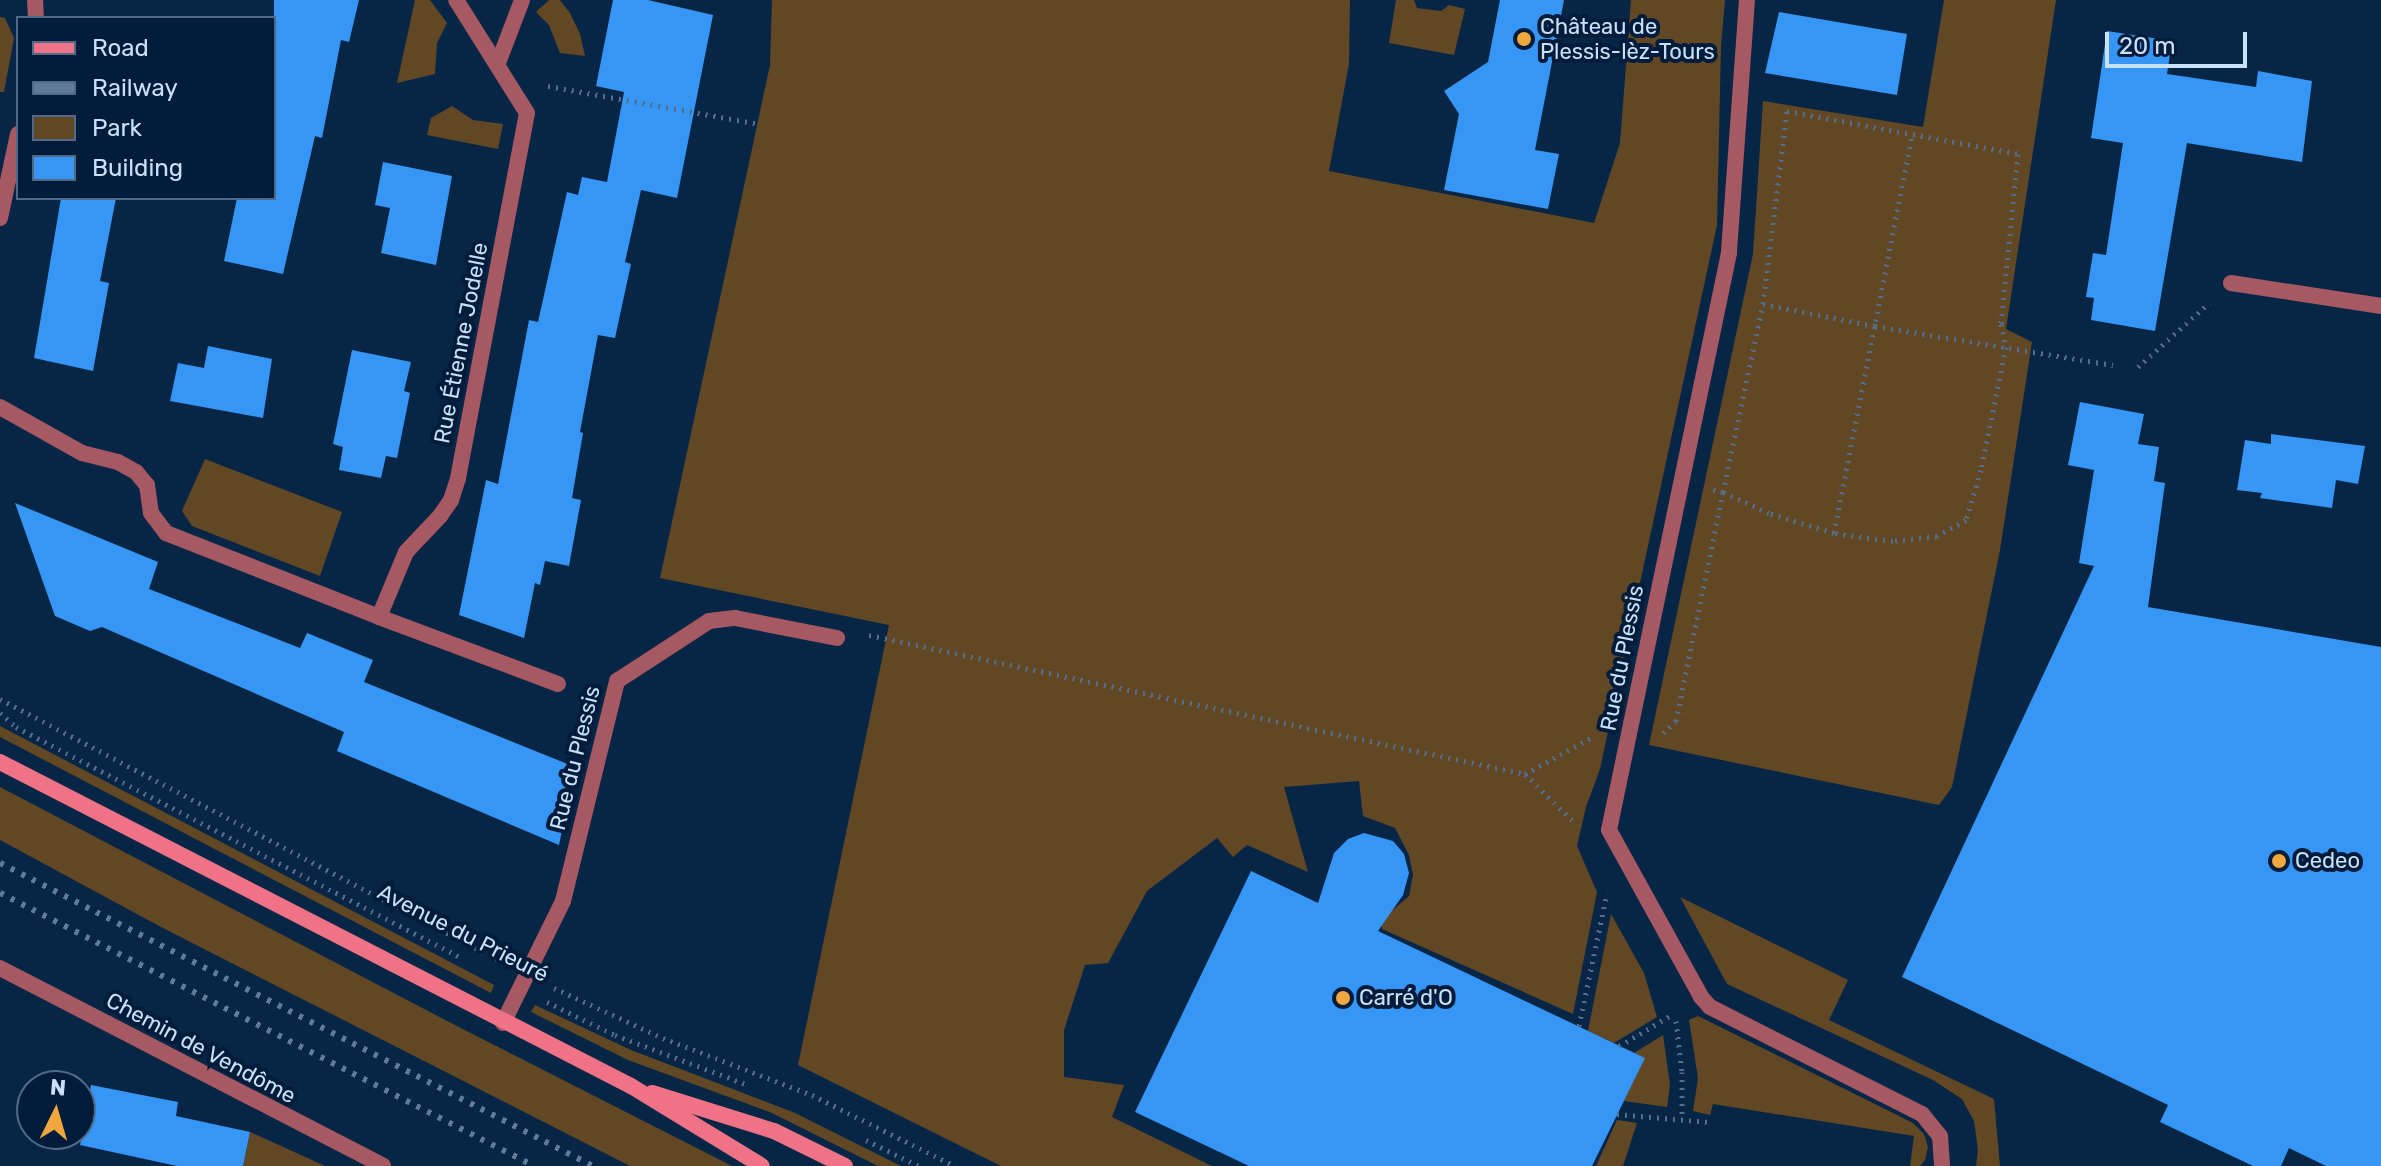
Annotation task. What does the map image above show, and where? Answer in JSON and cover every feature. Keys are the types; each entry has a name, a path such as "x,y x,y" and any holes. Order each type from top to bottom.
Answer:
{"street":[{"name":"Rue Étienne Jodelle","path":"379,617 406,552 440,516 451,500 458,478 527,113 456,0"},
{"path":"498,63 522,0"},
{"name":"Rue du Plessis","path":"1747,0 1729,253 1609,830 1701,997 1723,1014 1922,1114 1940,1136 1942,1166"},
{"path":"0,218 16,143"},
{"path":"2231,283 2381,306"},
{"path":"0,407 82,453 118,462 136,472 147,485 151,513 166,533 558,684"},
{"name":"Rue du Plessis","path":"503,1023 563,901 617,681 709,621 735,618 837,638"},
{"path":"0,762 503,1023 631,1086 762,1166"},
{"name":"Chemin de Vendôme","path":"0,968 383,1166"},
{"path":"631,1086 774,1131 845,1166"}],"path":[{"path":"511,86 556,86 760,124"},
{"path":"1657,740 1676,721 1723,492 1763,304 1787,111 2018,154 2001,324 2006,347 1978,483 1966,520 1937,536 1915,541 1834,533 1769,513 1723,492"},
{"path":"1834,533 1912,136"},
{"path":"2138,367 2231,283"},
{"path":"1763,304 1875,326 2113,365"},
{"path":"837,638 861,633 1525,774 1586,834"},
{"path":"0,699 524,981 812,1095 955,1166"},
{"name":"Avenue du Prieuré","path":"0,713 16,727 464,959"},
{"path":"1525,774 1606,730"},
{"path":"1579,1026 1617,845"},
{"name":"Avenue du Prieuré","path":"524,981 615,1035 752,1087"},
{"path":"1619,1046 1701,997"},
{"path":"1617,1114 1709,1122"},
{"path":"862,1138 919,1166"}],"green space":[{"path":"415,0 430,0 447,23 437,43 435,74 397,83"},
{"path":"549,0 560,0 570,13 580,34 585,56 560,53 549,25 536,12"},
{"path":"772,0 1350,0 1349,64 1329,171 1594,223 1620,143 1631,0 1725,0 1717,225 1600,769 1586,807 1577,846 1597,892 1573,1014 1382,929 1381,920 1409,896 1413,875 1409,855 1395,828 1363,816 1359,781 1284,787 1308,872 1247,845 1233,857 1217,838 1147,891 1108,963 1085,965 1064,1030 1064,1077 1124,1085 1112,1117 1212,1166 1001,1166 798,1065 889,625 660,578 770,65"},
{"path":"1396,0 1414,0 1417,8 1441,11 1449,5 1465,9 1454,55 1389,43"},
{"path":"1944,0 2056,0 2006,329 2032,342 2000,550 1952,787 1939,805 1649,745 1753,254 1763,101 1923,127"},
{"path":"0,17 5,18 14,38 4,92 0,92"},
{"path":"452,106 473,120 503,124 498,149 427,135 431,118"},
{"path":"205,459 342,512 320,576 192,526 182,511"},
{"path":"0,726 494,985 491,993 0,737"},
{"path":"0,787 732,1166 630,1166 161,927 0,840"},
{"path":"1680,897 1848,980 1829,1020 1994,1099 2000,1166 1976,1166 1978,1150 1974,1121 1962,1099 1933,1080 1727,984"},
{"path":"1611,914 1644,973 1657,1017 1614,1043 1588,1031"},
{"path":"535,1005 631,1050 795,1113 901,1166 878,1166 772,1113 628,1060 531,1012"},
{"path":"1698,1016 1913,1123 1924,1134 1928,1147 1925,1160 1920,1166 1910,1166 1914,1136 1713,1104 1710,1115 1693,1111 1698,1078 1689,1020"},
{"path":"1663,1035 1670,1085 1667,1107 1624,1101 1644,1058 1634,1053"},
{"path":"1617,1120 1637,1123 1623,1166 1596,1166"},
{"path":"250,1132 325,1166 243,1166"}],"building":[{"path":"274,0 359,0 349,42 341,40 322,138 315,136 283,274 224,261 237,200 276,200"},
{"path":"613,0 648,0 713,15 677,198 641,190 625,262 631,264 615,338 598,335 580,432 583,433 572,498 581,500 569,566 545,561 540,585 535,583 524,638 459,615 486,480 498,484 529,320 538,322 567,192 578,195 582,177 607,182 624,92 596,86"},
{"name":"Château de Plessis-lèz-Tours","path":"1500,0 1564,0 1535,150 1559,154 1548,209 1444,190 1459,114 1444,91 1488,62"},
{"path":"1779,12 1907,34 1897,95 1765,73"},
{"path":"2107,31 2172,41 2167,74 2256,87 2258,71 2312,81 2302,162 2187,143 2155,331 2091,320 2094,298 2086,297 2093,253 2106,255 2123,143 2091,138"},
{"path":"383,162 452,176 436,265 381,253 390,208 375,205"},
{"path":"61,200 116,200 100,281 109,283 93,371 34,358"},
{"path":"208,346 272,359 263,418 170,401 178,363 204,368"},
{"path":"352,350 411,362 404,391 410,393 397,458 386,456 381,478 339,470 343,447 333,444"},
{"path":"2080,402 2144,414 2138,444 2159,447 2154,481 2165,483 2148,607 2381,647 2381,1166 2326,1166 2289,1148 2281,1166 2253,1166 2160,1122 2168,1105 1902,977 2094,566 2079,563 2094,470 2068,465"},
{"path":"2271,434 2365,446 2358,484 2336,480 2332,508 2260,498 2262,493 2237,490 2245,440 2271,444"},
{"path":"15,503 158,562 149,589 300,648 307,633 373,660 364,682 575,767 559,845 337,751 344,732 102,627 90,631 55,616"},
{"name":"Carré d'O","path":"1364,833 1393,841 1404,854 1409,873 1403,895 1378,931 1645,1058 1592,1166 1249,1166 1135,1112 1251,871 1318,903 1334,853 1348,839"},
{"path":"96,1086 178,1102 176,1116 250,1132 243,1166 177,1166 96,1148"}],"railway":[{"path":"0,863 593,1166"},
{"path":"0,893 534,1166"}],"place":[{"name":"Château de Plessis-lèz-Tours","path":"1524,39"},
{"name":"Cedeo","path":"2279,861"},
{"name":"Carré d'O","path":"1343,998"}]}
